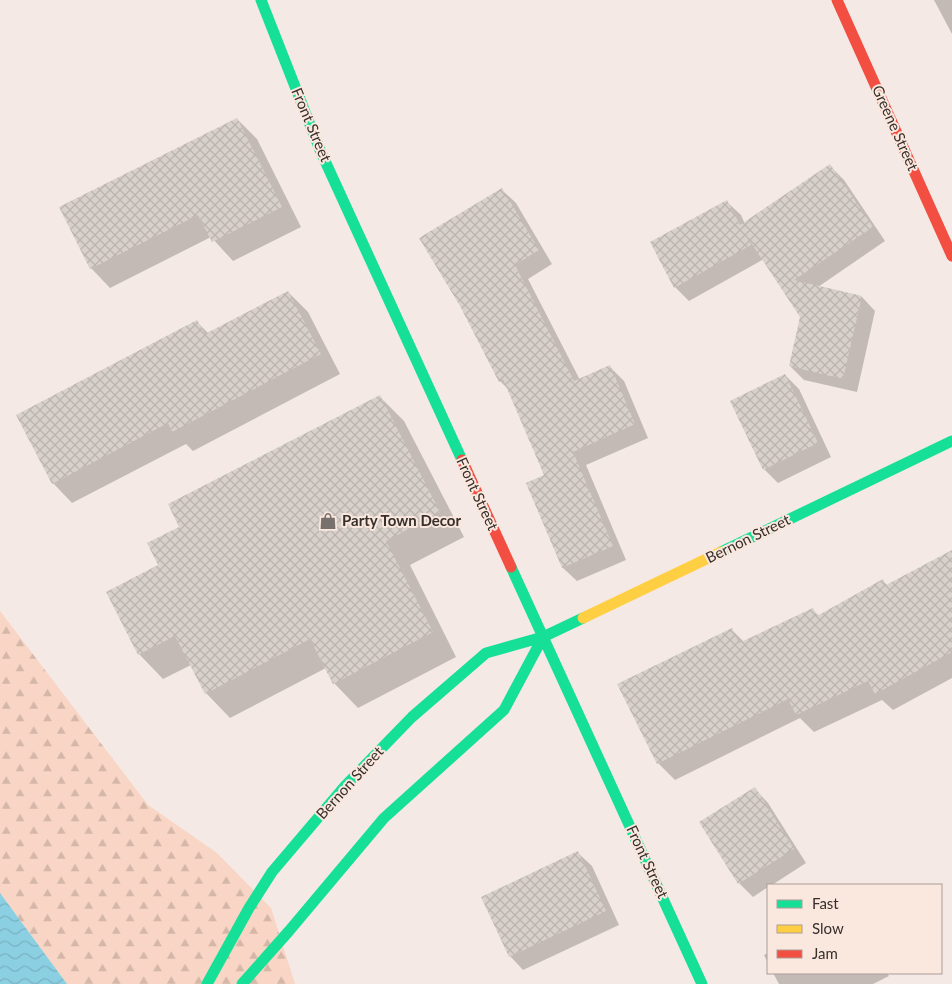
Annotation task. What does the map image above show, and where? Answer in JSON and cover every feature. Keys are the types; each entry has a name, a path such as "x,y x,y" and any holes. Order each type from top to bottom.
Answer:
{"main road":[{"name":"Front Street","path":"261,0 324,158 702,984"},
{"name":"Greene Street","path":"837,0 952,256"},
{"name":"Bernon Street","path":"207,984 249,908 272,872 339,793 412,717 486,653 543,637 952,441"},
{"path":"242,984 289,932 384,818 504,710 543,637"}],"green space":[{"path":"0,611 148,805 217,853 271,908 295,984 67,984 0,893"}],"water":[{"path":"0,893 67,984 0,984"}],"building":[{"path":"237,118 282,207 212,242 198,215 90,269 59,207"},
{"path":"830,164 873,227 794,280 862,296 843,379 789,366 800,317 744,232 751,245 674,288 650,242 727,200 740,225"},
{"path":"502,188 539,250 515,265 574,381 610,365 635,424 573,452 613,546 562,568 526,483 544,475 503,379 499,382 460,306 419,238"},
{"path":"288,291 321,354 172,432 168,423 52,484 16,415 197,320 205,334"},
{"path":"785,374 818,443 763,470 730,401"},
{"path":"380,395 440,512 386,541 433,632 333,684 310,639 205,694 175,636 138,655 106,592 158,565 147,543 179,527 168,504"},
{"path":"952,550 952,652 875,694 868,681 796,715 788,699 657,764 617,684 732,628 739,643 813,608 817,616 883,579 886,585"},
{"path":"755,787 794,849 738,884 699,822"},
{"path":"578,851 606,911 509,957 481,897"}],"traffic: fast":[{"path":"261,0 320,150 462,460"},
{"path":"721,552 952,441"},
{"path":"511,567 702,984"},
{"path":"207,984 249,908 272,872 345,786 412,717 486,653 543,637 583,618"},
{"path":"242,984 384,818 504,710 543,637"}],"traffic: slow":[{"path":"583,618 721,552"}],"traffic: jam":[{"path":"837,0 952,256"},
{"path":"462,460 511,567"}],"place":[{"name":"Party Town Decor","path":"328,521"}]}
